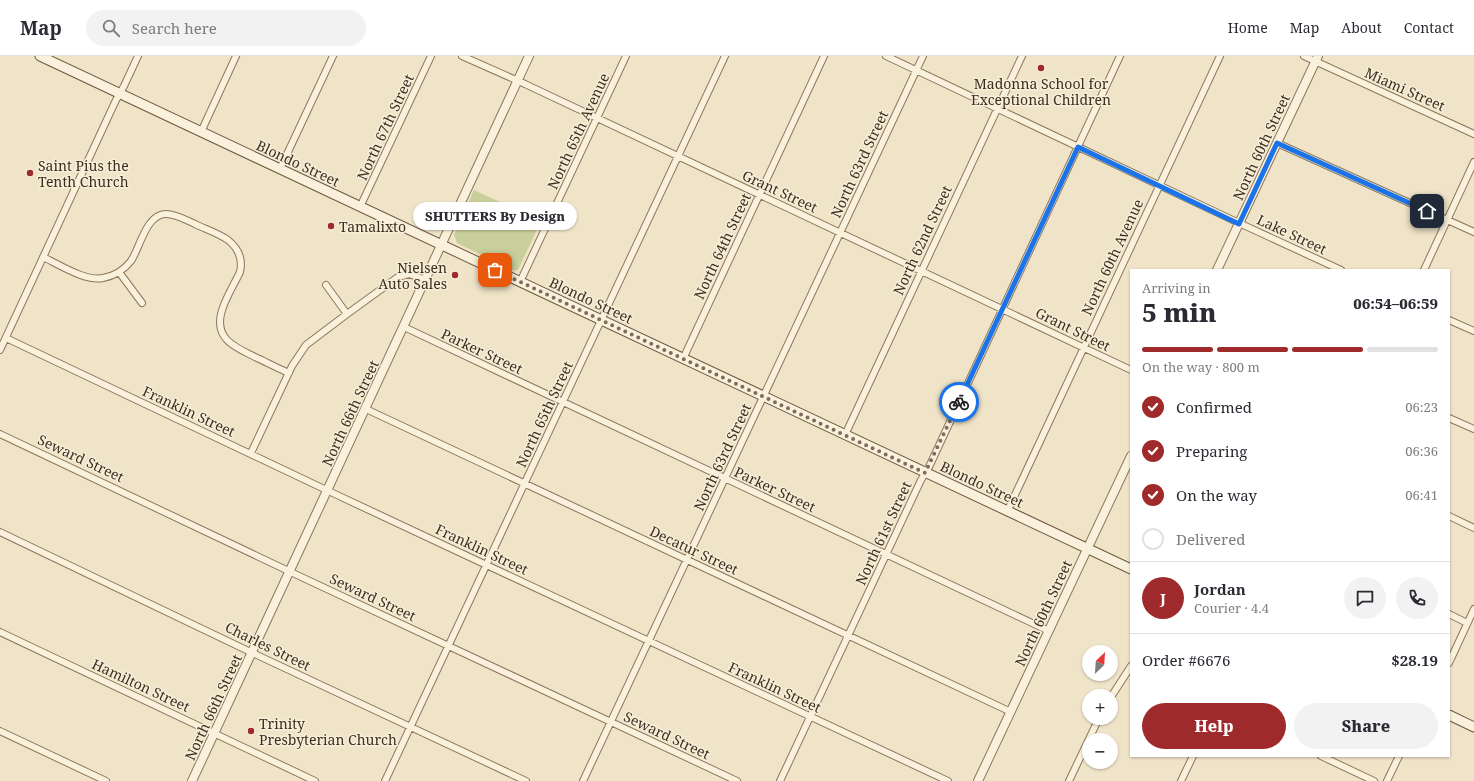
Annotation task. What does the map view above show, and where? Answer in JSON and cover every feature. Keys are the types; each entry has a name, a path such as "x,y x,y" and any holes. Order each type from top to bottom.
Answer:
{"main road":[{"name":"Blondo Street","path":"40,56 1130,569"},
{"path":"1450,715 1474,727"}],"street":[{"path":"0,350 138,56"},
{"path":"200,132 236,56"},
{"path":"280,170 333,56"},
{"name":"North 67th Street","path":"360,207 430,56"},
{"name":"Grant Street","path":"462,56 922,270 1130,370"},
{"name":"North 66th Street","path":"192,781 529,56"},
{"name":"North 65th Avenue","path":"520,282 626,56"},
{"name":"North 65th Street","path":"385,781 725,56"},
{"name":"North 64th Street","path":"683,359 824,56"},
{"name":"Lake Street","path":"886,56 1239,224 1339,269"},
{"name":"North 63rd Street","path":"583,781 764,397 922,56"},
{"name":"North 62nd Street","path":"845,435 1022,56"},
{"name":"North 61st Street","path":"780,781 1120,56"},
{"name":"North 60th Avenue","path":"1007,512 1220,56"},
{"name":"Miami Street","path":"1304,56 1316,59 1474,134"},
{"name":"North 60th Street","path":"1218,269 1316,59"},
{"path":"1277,143 1474,232"},
{"path":"1424,269 1474,162"},
{"path":"43,257 87,277 96,279 103,278 119,272 132,258 150,223 155,218 167,214 178,217 225,238 237,249 241,260 241,266 240,272 221,313 220,321 222,332 228,341 236,348 288,373"},
{"path":"119,272 142,303"},
{"path":"251,453 288,373 306,346 391,282 404,275 415,275 426,280"},
{"path":"326,285 347,314"},
{"path":"1450,320 1474,331"},
{"name":"Parker Street","path":"404,327 1049,631"},
{"name":"Franklin Street","path":"6,338 948,781"},
{"name":"Decatur Street","path":"366,409 1012,712"},
{"path":"1450,418 1474,429"},
{"name":"Seward Street","path":"0,434 737,781"},
{"name":"North 60th Street","path":"978,781 1128,468"},
{"path":"1450,516 1474,528"},
{"name":"Charles Street","path":"0,532 526,781"},
{"path":"1450,661 1474,609"},
{"path":"1450,614 1467,623"},
{"name":"Hamilton Street","path":"0,632 315,781"},
{"path":"1116,689 1130,668"},
{"path":"1069,781 1096,725"},
{"path":"0,731 106,781"},
{"path":"1181,781 1193,757"},
{"path":"1323,757 1374,781"},
{"path":"1387,781 1398,757"}],"green space":[{"path":"474,190 541,221 518,270 513,270 457,243 454,235"}],"way so far":[{"path":"495,270 925,473 959,402"}],"place":[{"name":"Madonna School for Exceptional Children","path":"1041,68"},
{"name":"Saint Pius the Tenth Church","path":"30,173"},
{"name":"Tamalixto","path":"331,226"},
{"name":"SHUTTERS By Design","path":"495,270"},
{"name":"Nielsen Auto Sales","path":"455,275"},
{"name":"Trinity Presbyterian Church","path":"251,731"}],"route":[{"path":"959,402 1078,147 1239,224 1277,143 1427,211"}]}
